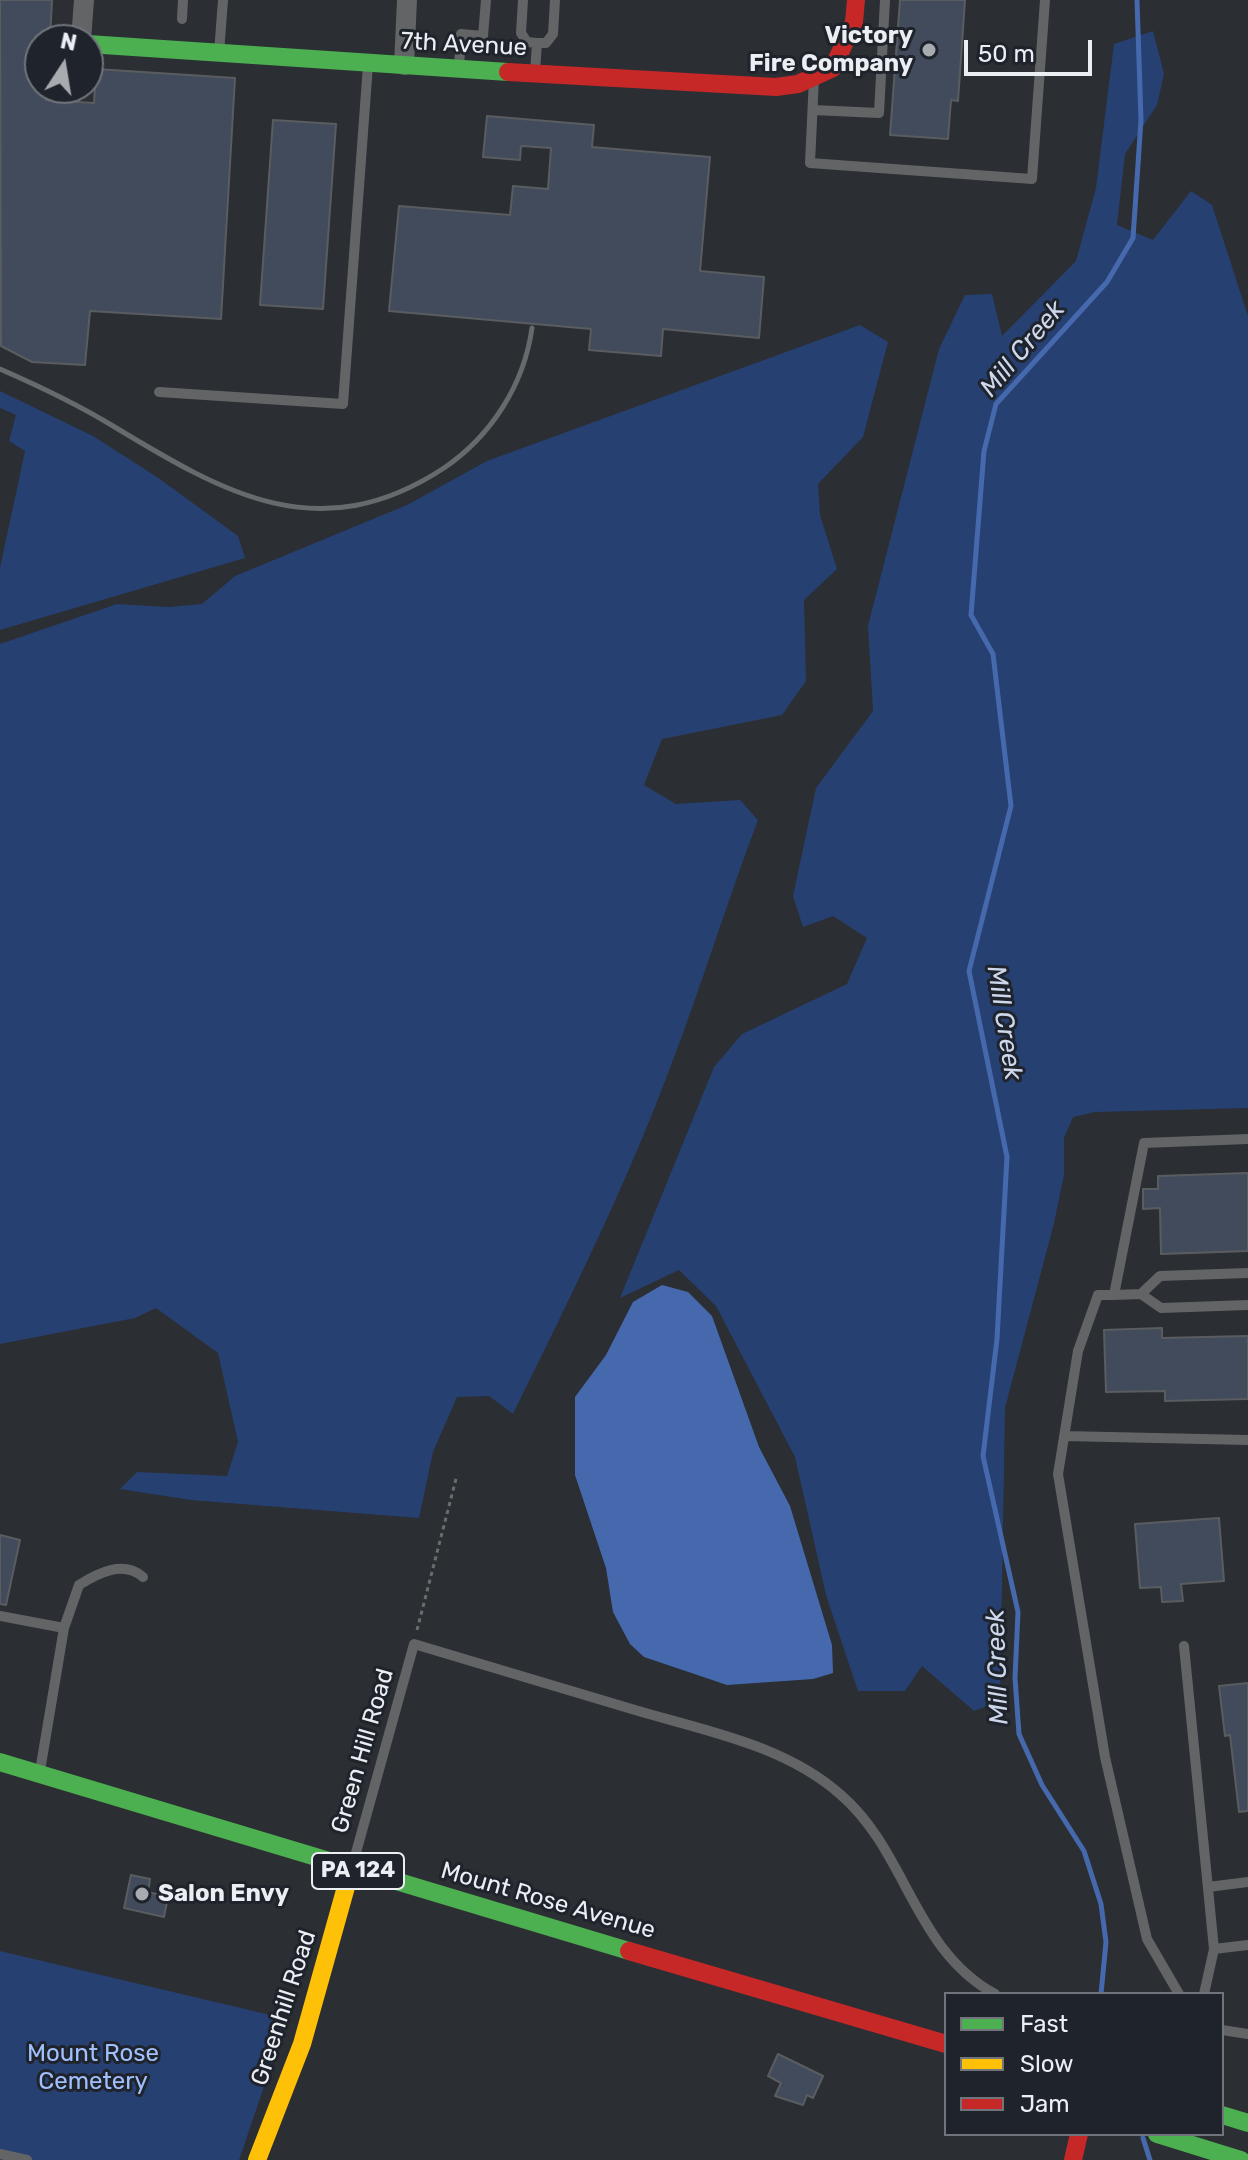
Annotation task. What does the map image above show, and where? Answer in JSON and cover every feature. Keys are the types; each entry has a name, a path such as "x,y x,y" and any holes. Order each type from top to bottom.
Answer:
{"main road":[{"name":"7th Avenue","path":"104,45 219,55 776,87 798,84 833,68 854,22 856,0"},
{"name":"Mount Rose Avenue","path":"0,1762 944,2043"},
{"name":"Greenhill Road","path":"257,2160 302,2044 351,1869"},
{"path":"1224,2116 1248,2123"},
{"path":"1073,2160 1079,2136"},
{"path":"1161,2136 1241,2160"}],"street":[{"path":"82,24 84,0"},
{"path":"404,65 407,0"}],"lane":[{"path":"182,19 183,0"},
{"path":"219,55 223,0"},
{"path":"459,69 461,34 483,36 486,0"},
{"path":"523,0 521,33 527,42 537,43 546,43 553,34 555,0"},
{"path":"813,110 879,113 885,0"},
{"path":"814,77 810,163 1032,179 1045,0"},
{"path":"535,73 537,43"},
{"path":"159,392 343,404 369,63"},
{"path":"1114,1295 1144,1143 1248,1139"},
{"path":"1141,1294 1160,1276 1248,1273"},
{"path":"1178,1992 1147,1939 1105,1757 1058,1474 1078,1351 1098,1295 1141,1294 1161,1308 1248,1305"},
{"path":"1064,1436 1248,1440"},
{"path":"40,1775 64,1628 79,1585 119,1569 137,1572 143,1577"},
{"path":"0,1616 64,1628"},
{"path":"414,1644 746,1743 818,1776 844,1797 864,1820 937,1944 974,1982 992,1992"},
{"name":"Green Hill Road","path":"351,1869 414,1644"},
{"path":"1184,1646 1214,1949 1204,1992"},
{"path":"1208,1887 1248,1882"},
{"path":"1214,1949 1248,1945"},
{"path":"1224,2030 1248,2034"},
{"path":"0,2154 27,2160"}],"path":[{"path":"414,1644 457,1475"}],"green space":[{"path":"1153,31 1164,74 1157,105 1125,154 1117,225 1153,240 1191,191 1212,205 1248,316 1248,1108 1095,1112 1073,1117 1064,1138 1064,1175 1054,1223 1005,1408 1000,1701 974,1711 922,1666 905,1691 858,1691 826,1595 795,1457 716,1306 679,1270 620,1298 714,1067 742,1034 847,984 867,938 833,916 803,927 793,896 816,788 873,711 868,626 939,349 965,295 992,294 1002,336 1076,261 1096,188 1114,44"},
{"path":"860,325 888,342 863,437 818,484 820,515 837,569 804,600 806,681 782,715 662,739 644,785 676,804 740,800 758,820 656,1105 598,1239 513,1414 489,1396 457,1397 433,1452 419,1518 191,1500 120,1489 137,1472 227,1476 238,1442 218,1353 156,1308 135,1318 0,1344 0,644 117,604 169,607 202,604 235,576 407,505 487,461"},
{"path":"0,391 93,436 157,477 238,536 245,558 0,630 0,568 25,451 9,441 16,415 0,408"},
{"name":"Mount Rose Cemetery","path":"0,1951 287,2019 239,2160 0,2160"}],"shaded area":[{"path":"662,1285 688,1292 712,1316 759,1447 790,1506 832,1645 833,1673 813,1679 727,1685 644,1657 630,1644 613,1612 606,1568 575,1475 575,1397 606,1355 633,1302"}],"building":[{"path":"0,0 52,0 51,24 24,24 24,104 104,104 104,70 235,78 221,319 90,311 85,365 32,362 1,346"},
{"name":"Victory Fire Company","path":"900,0 965,0 958,101 951,100 948,139 890,135"},
{"path":"487,116 594,125 592,147 710,157 700,271 764,277 759,338 663,329 661,356 589,350 591,329 389,311 399,206 510,215 513,186 548,189 551,148 521,146 520,160 483,157"},
{"path":"273,120 336,124 323,309 260,305"},
{"path":"1248,1173 1248,1251 1161,1254 1160,1208 1143,1209 1143,1189 1158,1189 1158,1176"},
{"path":"1162,1328 1162,1338 1248,1336 1248,1399 1165,1401 1165,1391 1106,1392 1104,1330"},
{"path":"1219,1518 1224,1581 1181,1584 1183,1601 1162,1602 1161,1587 1140,1588 1135,1524"},
{"path":"0,1535 20,1540 6,1605 0,1604"},
{"path":"1248,1683 1248,1811 1239,1812 1230,1735 1225,1736 1219,1686"},
{"name":"Salon Envy","path":"131,1875 150,1879 148,1892 168,1897 164,1917 124,1908"},
{"path":"778,2054 823,2076 813,2098 807,2095 803,2105 775,2096 781,2083 768,2076"}],"waterway":[{"name":"Mill Creek","path":"1101,1992 1106,1942 1101,1904 1084,1851 1042,1785 1019,1734 1015,1678 1018,1612 983,1456 997,1339 1007,1157 969,971 1011,806 993,654 971,615 984,451 996,404 1107,282 1133,238 1141,120 1137,0"},
{"name":"Mill Creek","path":"1143,2138 1150,2160"}],"railway":[{"path":"0,369 72,403 194,472 234,490 273,503 314,508 355,505 398,492 444,468 476,441 513,389 528,349 532,328"}],"traffic: fast":[{"path":"104,45 508,72"},
{"path":"0,1762 629,1951"},
{"path":"1224,2116 1248,2123"},
{"path":"1163,2136 1241,2160"}],"traffic: slow":[{"path":"257,2160 302,2044 351,1869"}],"traffic: jam":[{"path":"508,72 776,87 798,84 833,68 854,22 856,0"},
{"path":"629,1951 944,2043"},
{"path":"1073,2160 1079,2136"}],"place":[{"name":"Victory Fire Company","path":"929,50"},
{"name":"Salon Envy","path":"142,1894"}]}
